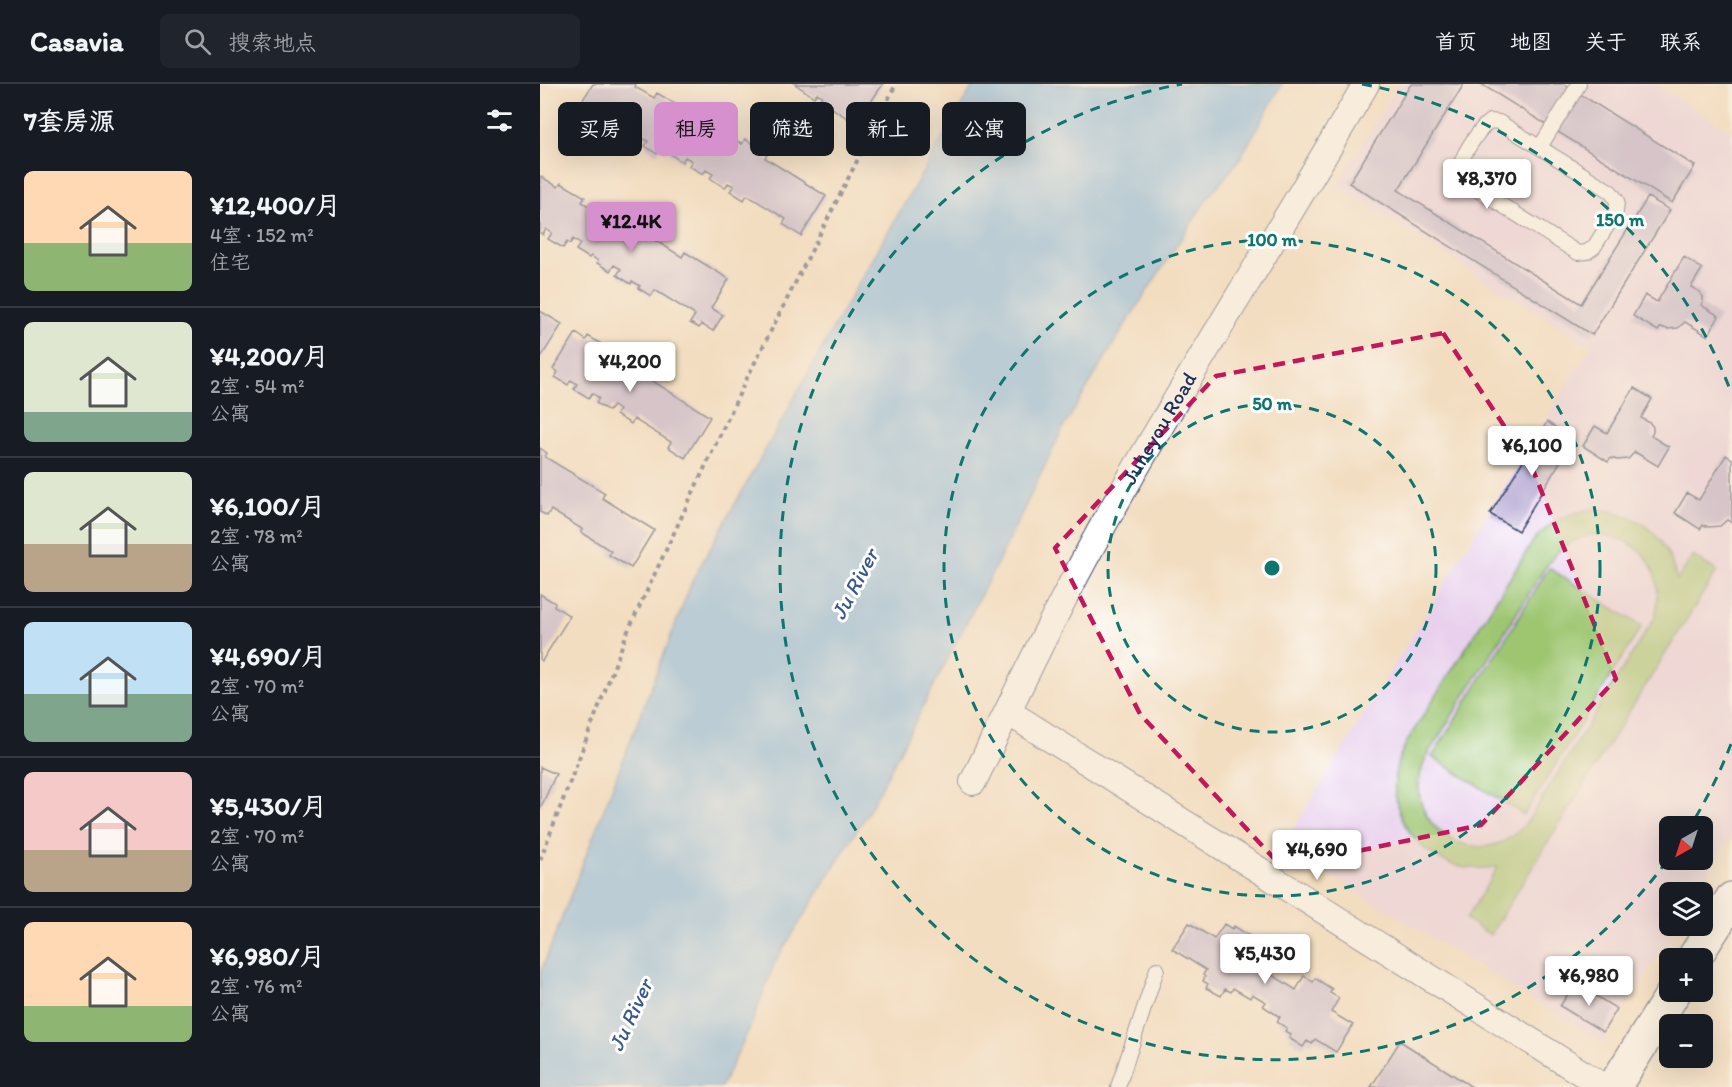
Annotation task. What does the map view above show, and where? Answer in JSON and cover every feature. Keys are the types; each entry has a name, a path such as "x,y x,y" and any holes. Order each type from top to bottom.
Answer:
{"street":[{"name":"Juheyou Road","path":"973,782 1083,561 1113,507 1308,185 1366,84"},
{"path":"1008,712 1604,1087"},
{"path":"1701,948 1732,899"},
{"path":"1614,1087 1668,1002"}],"lane":[{"path":"1540,147 1579,84"},
{"path":"1490,121 1499,122 1540,147 1611,192 1617,201 1617,212 1594,247 1587,252 1578,253 1465,182 1460,172 1461,161 1483,126 1490,121"},
{"path":"1118,1087 1157,969"}],"path":[{"path":"540,860 627,633 749,375 896,84"}],"highlighted area":[{"path":"1443,333 1533,470 1616,679 1481,825 1282,867 1140,714 1055,548 1216,376"}],"shaded area":[{"path":"1399,84 1655,84 1732,132 1732,834 1713,865 1713,816 1659,816 1659,870 1710,870 1702,882 1659,882 1659,936 1670,936 1662,948 1659,948 1659,953 1603,1043 1283,846 1591,346 1336,186"}],"green space":[{"path":"1593,509 1610,511 1624,515 1648,528 1666,550 1677,580 1693,556 1717,571 1490,935 1466,919 1498,867 1466,868 1449,863 1433,855 1420,844 1409,831 1396,800 1397,765 1411,735 1534,540 1560,519","holes":["1591,535 1624,541 1636,548 1653,570 1657,584 1655,617 1525,825 1509,839 1494,845 1480,847 1453,840 1432,823 1420,798 1419,781 1426,757 1547,565 1561,549 1577,539"]},
{"path":"1549,568 1642,626 1524,815 1432,757"}],"water":[{"name":"Ju River","path":"974,84 1282,84 1239,160 1207,199 1125,325 1063,428 1006,546 870,809 775,962 751,1025 721,1087 540,1087 540,974 693,579 855,289 942,139 942,156 1026,156 1026,102 964,102"}],"building":[{"path":"593,84 636,84 635,87 654,98 657,93 672,102 654,102 654,152 645,146 648,141 642,138 642,102 582,101"},
{"path":"795,84 883,84 871,102 846,102 846,117 834,109 834,102 823,102 820,100 822,96 817,93 814,97"},
{"path":"1411,84 1464,84 1398,190 1581,304 1648,197 1670,210 1592,335 1349,183"},
{"path":"1481,84 1564,84 1695,166 1672,203"},
{"path":"745,139 750,142 750,156 766,156 765,158 826,196 801,236 783,224 786,219 747,195 744,200 730,191 734,186 728,183 725,188 710,178 713,174 706,170 703,174 689,166 692,161 685,157 682,162 673,156 738,156 738,141 742,144"},
{"path":"540,176 558,187 561,183 585,197 582,202 592,208 595,203 682,257 685,252 729,279 711,308 723,315 713,331 701,324 699,328 690,323 695,315 655,290 651,296 632,281 631,284 617,275 621,269 614,265 610,271 591,256 589,258 576,250 580,244 573,239 563,248 548,239 552,233 546,229 543,235 540,233"},
{"path":"1684,257 1702,269 1691,287 1700,292 1703,297 1701,305 1719,316 1708,336 1685,322 1678,328 1661,327 1658,331 1633,316 1645,295 1657,302"},
{"path":"540,311 562,324 540,359"},
{"path":"576,333 586,340 588,336 613,351 611,355 627,365 629,361 654,376 651,380 710,417 685,458 668,447 671,442 634,419 631,424 616,415 619,410 613,406 609,411 596,403 599,398 592,393 589,398 574,389 577,384 571,380 568,385 555,377 558,372 553,369"},
{"path":"1634,388 1652,399 1641,418 1653,427 1651,436 1669,447 1658,466 1635,452 1628,459 1611,458 1608,462 1583,446 1595,426 1607,433"},
{"path":"1547,422 1574,439 1518,531 1490,514"},
{"path":"540,448 547,453 545,457 605,493 602,498 654,530 631,568 609,555 611,551 581,532 582,529 551,510 547,516 540,512"},
{"path":"1726,455 1732,459 1732,523 1727,520 1720,526 1703,525 1700,529 1675,513 1687,493 1699,500"},
{"path":"540,594 570,616 542,661 540,659"},
{"path":"540,767 556,774 540,809"},
{"path":"1189,923 1214,939 1224,924 1232,929 1234,926 1251,937 1249,940 1259,946 1250,961 1296,990 1304,976 1313,982 1315,978 1332,989 1330,993 1339,998 1331,1012 1353,1025 1336,1052 1315,1039 1312,1044 1307,1041 1303,1047 1289,1038 1291,1035 1285,1031 1287,1028 1277,1022 1280,1017 1263,1006 1266,1002 1252,994 1250,998 1233,988 1231,992 1225,989 1221,996 1206,988 1208,984 1203,981 1205,977 1203,975 1206,970 1172,949"},
{"path":"1575,983 1617,1009 1603,1032 1560,1006"},
{"path":"1400,1041 1472,1087 1371,1087"}]}
